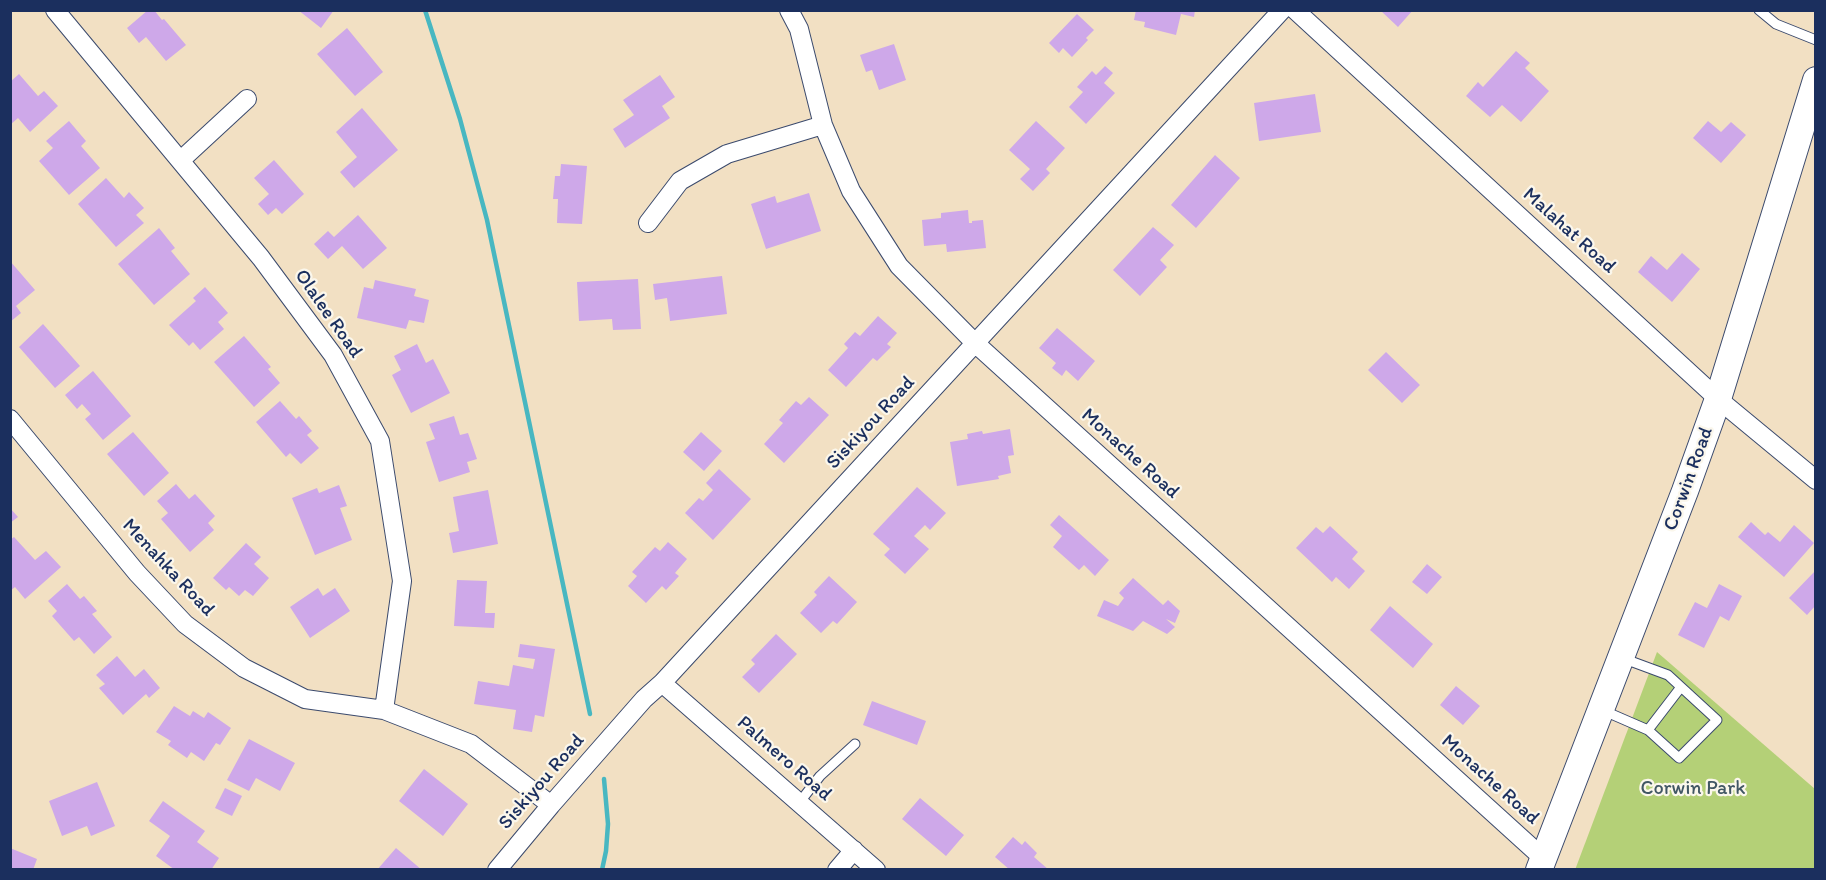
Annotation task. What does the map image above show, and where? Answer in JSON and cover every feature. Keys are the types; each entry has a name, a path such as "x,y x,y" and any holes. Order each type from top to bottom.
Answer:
{"main road":[{"name":"Corwin Road","path":"1541,864 1685,491 1718,399 1815,80"}],"street":[{"name":"Olalee Road","path":"55,10 261,258 333,355 380,441 402,581 384,710"},
{"name":"Monache Road","path":"789,10 799,29 824,125 851,191 900,266 975,343 1541,864"},
{"name":"Siskiyou Road","path":"497,870 645,699 1282,10"},
{"name":"Malahat Road","path":"1294,10 1718,399 1815,480"},
{"path":"181,160 247,99"},
{"path":"648,223 680,181 727,154 824,125"},
{"name":"Menahka Road","path":"10,419 137,573 184,624 244,668 305,699 384,710 471,744 551,805"},
{"name":"Palmero Road","path":"662,683 876,870"},
{"path":"837,870 855,850"}],"lane":[{"path":"1759,10 1776,24 1815,40"},
{"path":"1600,709 1648,730 1679,758 1717,720 1668,675 1620,658"},
{"path":"1648,730 1681,687"},
{"path":"799,803 820,776 855,744"}],"green space":[{"name":"Corwin Park","path":"1657,652 1815,789 1815,869 1575,870"}],"building":[{"path":"148,10 154,10 162,20 164,19 186,45 166,61 146,37 139,43 127,28"},
{"path":"298,10 334,10 321,28"},
{"path":"1136,10 1195,10 1194,17 1181,14 1176,35 1144,27 1145,22 1134,20"},
{"path":"1380,10 1413,10 1398,27"},
{"path":"1077,14 1094,30 1072,57 1063,48 1059,53 1049,43"},
{"path":"347,28 383,72 355,96 317,54"},
{"path":"894,44 906,80 879,90 872,70 866,72 860,55"},
{"path":"1516,51 1530,63 1525,68 1549,91 1521,122 1502,105 1490,117 1466,96 1478,82 1483,87"},
{"path":"1105,66 1113,73 1104,83 1115,93 1086,124 1069,107 1083,92 1077,87 1092,71 1096,75"},
{"path":"19,74 38,96 44,91 58,106 30,132 18,118 10,125 10,82"},
{"path":"660,75 675,97 662,106 670,118 625,148 613,129 634,115 623,100"},
{"path":"1315,94 1321,132 1259,141 1254,103"},
{"path":"362,108 398,150 354,188 340,172 357,157 336,132"},
{"path":"69,121 86,141 81,146 100,168 69,195 39,161 53,148 46,141"},
{"path":"1036,121 1065,148 1046,169 1050,173 1033,191 1020,179 1030,169 1009,150"},
{"path":"1708,121 1721,132 1731,122 1746,135 1721,163 1693,138"},
{"path":"1215,155 1240,178 1196,228 1171,205"},
{"path":"274,160 304,194 282,214 276,208 268,215 258,204 269,194 254,178"},
{"path":"561,164 587,166 582,224 557,223 558,199 553,199 555,176 560,176"},
{"path":"106,178 124,198 129,192 144,208 136,215 144,223 116,247 78,204"},
{"path":"809,193 821,231 766,249 751,204 775,196 777,203"},
{"path":"968,210 969,223 983,220 986,248 947,252 946,244 924,246 922,220 941,218 941,213"},
{"path":"358,215 387,248 363,269 342,246 328,259 314,244 328,231 334,237"},
{"path":"1153,227 1174,245 1160,260 1167,267 1140,296 1113,270"},
{"path":"159,228 175,248 171,251 190,274 154,305 118,264"},
{"path":"1682,253 1700,269 1672,302 1638,272 1651,256 1667,270"},
{"path":"10,261 35,290 16,306 21,313 10,322"},
{"path":"722,276 727,314 670,321 667,298 655,300 653,284"},
{"path":"638,279 641,329 613,330 612,319 579,321 577,282"},
{"path":"375,280 416,289 414,296 429,300 424,323 409,320 406,329 357,318 364,287 373,289"},
{"path":"205,287 228,313 218,322 224,329 200,350 193,342 189,346 169,325 196,301 193,298"},
{"path":"878,316 897,333 887,344 891,347 877,361 873,358 846,387 828,370 848,348 844,344 855,332 860,336"},
{"path":"43,324 80,366 55,388 19,347"},
{"path":"1057,328 1095,361 1078,381 1066,370 1062,376 1052,368 1056,363 1039,348"},
{"path":"244,336 271,367 268,369 280,383 254,407 214,362"},
{"path":"417,344 426,363 433,359 450,393 411,413 392,375 401,370 394,356"},
{"path":"1386,352 1420,385 1402,403 1368,370"},
{"path":"93,371 131,416 103,440 85,419 91,414 82,404 77,409 65,395"},
{"path":"809,397 829,415 784,463 764,444 783,423 779,420 796,401 801,405"},
{"path":"280,401 296,419 299,416 312,431 307,435 319,448 301,464 290,453 286,457 256,422"},
{"path":"454,416 460,435 468,433 477,459 467,462 470,472 439,482 426,442 435,439 429,424"},
{"path":"1010,429 1014,455 1008,456 1011,473 998,476 999,479 957,486 950,442 968,439 967,434 982,431 983,434"},
{"path":"133,432 169,473 144,496 107,454"},
{"path":"701,432 722,451 704,471 683,452"},
{"path":"719,469 751,499 713,540 685,513 699,498 703,501 713,490 706,483"},
{"path":"176,484 189,499 195,494 215,516 208,523 214,530 190,552 161,519 168,513 157,501"},
{"path":"339,485 347,506 340,508 352,540 315,555 292,498 317,488 319,493"},
{"path":"917,487 946,513 930,530 925,525 914,536 929,549 905,574 884,555 890,549 873,534"},
{"path":"488,490 498,544 453,553 449,533 459,531 453,497"},
{"path":"10,508 18,517 10,523"},
{"path":"1059,515 1109,560 1095,576 1084,565 1079,570 1053,547 1062,536 1050,525"},
{"path":"1751,522 1765,535 1768,532 1780,542 1794,525 1814,543 1784,577 1738,537"},
{"path":"1330,526 1358,552 1352,559 1365,571 1349,589 1336,577 1332,582 1296,548 1316,527 1323,533"},
{"path":"14,537 35,560 46,551 61,567 25,599 15,587 10,591 10,540"},
{"path":"668,542 687,559 675,573 679,576 666,590 662,586 646,603 628,586 637,576 632,572 655,547 660,551"},
{"path":"246,543 261,557 254,564 269,578 253,596 245,590 239,596 229,587 226,590 213,578"},
{"path":"1427,564 1442,577 1427,594 1412,582"},
{"path":"1816,570 1816,605 1807,615 1789,598"},
{"path":"829,576 857,602 837,624 833,621 821,633 800,613 817,595 814,592"},
{"path":"1133,578 1163,605 1168,600 1180,611 1175,623 1166,619 1175,627 1167,634 1143,621 1133,631 1097,616 1104,600 1118,606 1124,598 1119,593"},
{"path":"457,580 487,581 485,613 495,613 494,628 454,626"},
{"path":"67,584 80,599 84,596 97,611 92,614 112,637 94,654 79,637 74,641 52,616 57,611 48,601"},
{"path":"1719,584 1742,596 1729,621 1720,616 1704,648 1678,635 1695,602 1707,608"},
{"path":"318,588 323,596 335,588 350,611 310,638 290,607"},
{"path":"1390,606 1433,644 1413,668 1370,630"},
{"path":"776,634 797,654 759,693 742,677 755,664 751,660"},
{"path":"520,644 555,649 544,717 535,715 532,732 513,729 516,710 474,704 478,681 509,686 513,665 533,669 535,659 518,657"},
{"path":"117,656 135,677 144,669 160,688 149,698 146,694 123,715 99,688 105,684 96,675"},
{"path":"1456,686 1480,706 1463,725 1440,705"},
{"path":"872,701 926,721 917,745 863,725"},
{"path":"174,706 190,716 193,711 204,718 208,712 231,728 220,745 216,743 204,761 191,752 187,758 168,745 171,741 156,732"},
{"path":"249,739 295,763 280,791 256,778 249,791 227,780"},
{"path":"424,769 468,804 443,836 399,801"},
{"path":"97,782 115,826 91,836 87,826 62,836 49,801"},
{"path":"225,788 242,796 232,816 215,808"},
{"path":"920,798 964,835 946,856 902,819"},
{"path":"163,801 205,831 197,842 219,858 211,870 175,870 156,856 170,836 149,821"},
{"path":"1013,837 1022,845 1025,841 1037,853 1034,857 1049,870 1010,870 995,857"},
{"path":"10,848 37,859 33,870 10,870"},
{"path":"396,848 422,870 377,870"}],"waterway":[{"path":"425,10 460,119 487,220 590,714"},
{"path":"602,870 608,824 604,779"}]}
